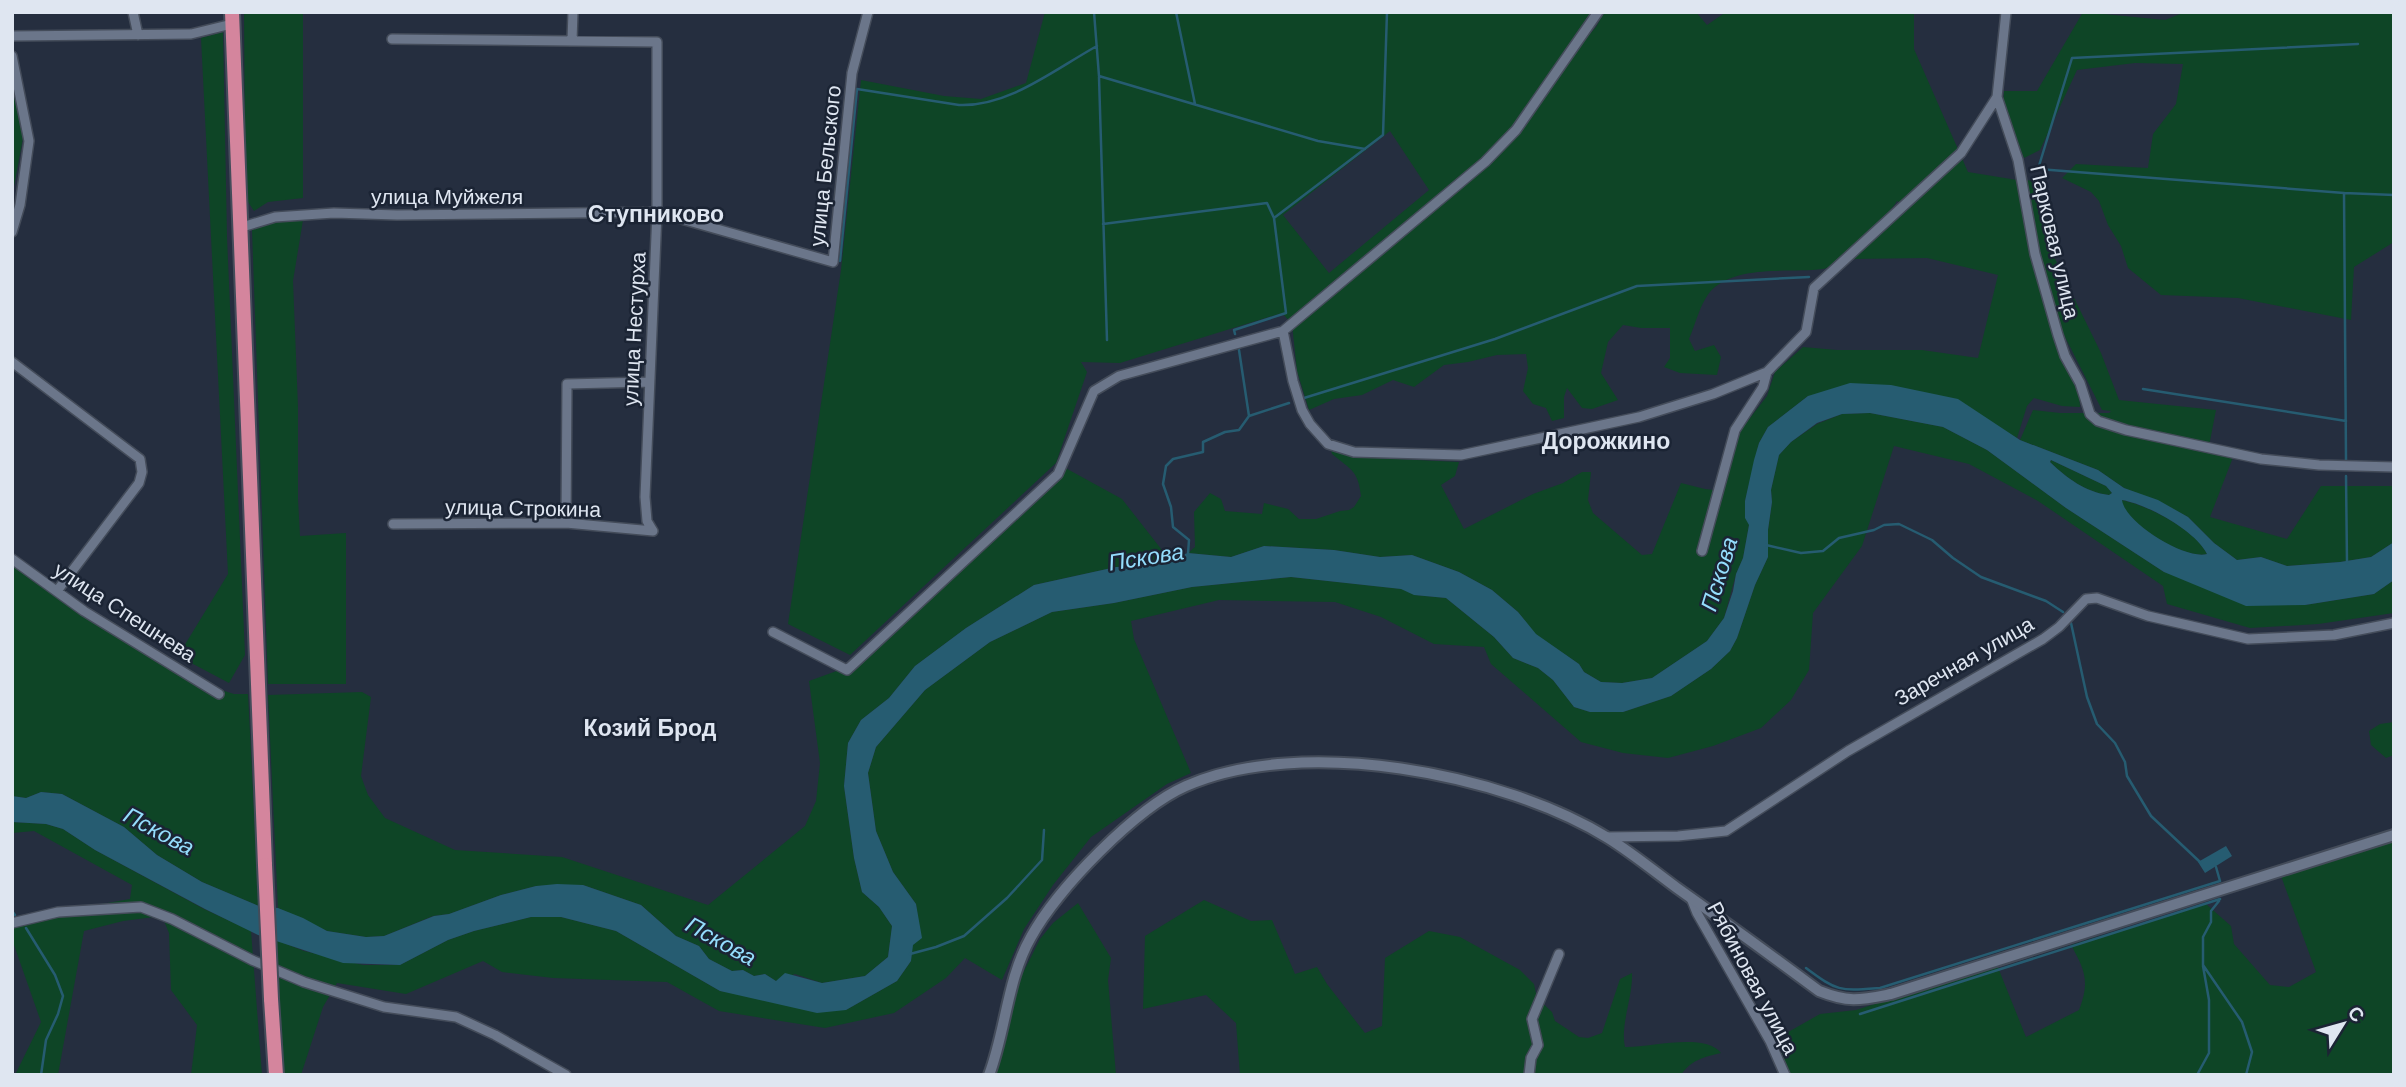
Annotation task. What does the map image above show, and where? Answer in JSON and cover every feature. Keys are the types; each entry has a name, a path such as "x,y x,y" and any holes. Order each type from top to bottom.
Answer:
{"highway":[{"path":"232,18 258,725 276,1075"}],"street":[{"path":"134,12 138,35"},
{"path":"392,40 572,40 573,12"},
{"name":"улица Бельского","path":"832,262 852,73 868,12"},
{"path":"773,632 847,670 1058,474 1094,391 1119,376 1283,331 1485,162 1516,131 1598,12"},
{"name":"Парковая улица","path":"2006,12 1997,97 2018,160 2035,254 2058,335 2065,356 2080,383 2090,414 2098,421 2126,430 2261,459 2354,467 2394,467"},
{"path":"12,36 191,34 232,18"},
{"name":"улица Нестурха","path":"572,40 657,42 657,212 645,497 647,521 653,531"},
{"path":"12,56 29,141 20,205 13,230"},
{"path":"1283,331 1293,381 1302,410 1310,424 1328,444 1354,452 1461,455 1639,417 1713,394 1767,372 1806,332 1815,288 1961,153 1997,97"},
{"name":"улица Муйжеля","path":"239,228 275,217 334,213 397,215 657,212 832,262"},
{"path":"12,362 139,459 142,472 139,483 57,591"},
{"path":"1702,551 1735,430 1763,387 1767,372"},
{"path":"566,523 567,384 649,382"},
{"name":"улица Строкина","path":"393,524 566,523 653,531"},
{"name":"улица Спешнева","path":"12,559 84,611 219,694"},
{"name":"Заречная улица","path":"1607,837 1678,836 1726,831 1848,751 2043,639 2059,627 2086,599 2097,598 2148,616 2248,639 2334,635 2394,623"},
{"name":"Заречная улица","path":"989,1075 1016,972 1030,938 1052,905 1132,822 1176,790 1236,770 1287,762 1359,764 1449,776 1508,791 1607,837 1819,991 1841,1000 1861,1000 1891,994 2394,835"},
{"name":"Рябиновая улица","path":"1691,898 1770,1041 1785,1075"},
{"path":"12,923 58,912 141,907 304,982 384,1007 456,1017 495,1035 566,1075"},
{"path":"1529,1075 1531,1058 1538,1045 1532,1019 1559,954"}],"green space":[{"path":"244,12 303,12 303,198 268,202 254,211 248,202 245,144"},
{"path":"1045,12 1591,12 1575,35 1575,51 1605,12 1696,12 1707,25 1726,12 1914,12 1914,49 1968,172 2017,180 2028,239 2058,343 2079,390 2080,407 2062,406 2034,398 2027,406 2017,438 2007,432 1808,396 1768,427 1759,443 1745,501 1749,525 1743,558 1724,618 1707,641 1652,678 1622,683 1601,682 1535,634 1518,612 1492,590 1459,572 1412,555 1380,557 1334,550 1264,546 1231,557 1188,553 1195,547 1194,512 1210,493 1221,499 1225,511 1262,514 1264,503 1288,509 1299,519 1316,519 1349,510 1361,496 1358,481 1331,450 1353,457 1459,462 1455,476 1441,485 1464,529 1582,472 1591,472 1588,500 1593,513 1642,555 1652,554 1681,483 1722,491 1740,431 1767,396 1775,372 1803,347 1837,350 1922,350 1978,358 1998,275 1927,258 1851,259 1909,207 1897,201 1863,240 1830,266 1823,269 1739,275 1715,287 1702,304 1689,339 1695,351 1714,345 1721,357 1717,375 1680,373 1664,367 1670,358 1670,328 1623,325 1608,342 1601,373 1618,400 1592,409 1582,408 1567,388 1564,418 1552,421 1546,408 1533,404 1523,391 1528,368 1526,354 1497,355 1444,365 1414,387 1393,380 1362,395 1334,399 1309,410 1297,371 1292,324 1282,313 1120,363 1081,362 1087,372 1056,463 850,655 788,624 841,270 861,80 944,96 981,99 1026,83","holes":["1390,131 1429,190 1329,273 1283,215"]},
{"path":"2083,12 2165,20 2185,12 2394,12 2394,242 2354,267 2351,320 2238,298 2161,295 2128,268 2121,246 2108,225 2099,201 2091,192 2062,178 2076,164 2148,168 2153,134 2176,104 2183,64 2135,63 2077,70 2040,150 2024,158 2003,106 2004,91 2037,91"},
{"path":"223,32 227,237 245,655 229,683 178,656 228,574 201,38"},
{"path":"12,87 23,138 12,197"},
{"path":"2024,180 2037,181 2055,259 2101,353 2119,400 2216,410 2209,446 2235,452 2210,517 2287,539 2321,486 2394,486 2394,542 2371,557 2340,562 2287,566 2261,557 2237,560 2214,543 2188,517 2158,501 2124,488 2098,470 2020,440 2033,410 2060,413 2111,411 2102,410 2062,331 2039,249"},
{"path":"303,220 293,281 300,536 346,533 346,684 268,684 252,230 275,221"},
{"path":"1870,413 1943,427 1987,450 2066,508 2164,572 2305,605 2374,594 2394,580 2394,613 2318,624 2250,628 2167,604 2163,586 2038,501 1969,464 1894,446 1862,546 1813,613 1809,670 1791,700 1761,728 1713,746 1668,758 1623,753 1581,742 1491,664 1484,647 1434,644 1381,617 1335,602 1219,600 1131,621 1134,639 1191,773 1167,784 1091,837 1053,885 1024,929 1002,980 965,958 946,978 894,1013 825,1028 719,1011 667,982 553,978 502,972 483,961 406,994 337,983 323,1007 301,1075 282,1075 276,940 304,951 363,965 400,965 448,940 474,931 531,917 561,917 616,931 720,991 846,1010 897,981 911,961 912,945 921,938 916,904 893,872 876,831 868,773 876,747 925,690 990,642 1052,612 1192,587 1291,577 1402,589 1415,595 1446,598 1494,637 1513,658 1538,668 1553,680 1574,707 1590,712 1623,712 1671,696 1711,669 1730,651 1737,638 1755,585 1768,557 1771,490 1779,455 1791,442 1817,424 1842,414"},
{"path":"2051,460 2106,486 2112,493 2109,495 2084,487 2063,473"},
{"path":"1060,465 1122,499 1169,559 1148,566 1116,567 1034,585 966,628 915,666 889,698 861,720 848,743 844,786 854,858 862,892 879,907 892,926 888,957 865,976 822,983 795,974 776,981 765,974 754,976 743,970 732,971 709,959 699,946 676,936 641,905 583,885 536,886 501,895 449,914 433,916 384,936 366,937 327,931 278,908 268,695 362,692 371,697 361,776 368,795 385,818 455,850 562,857 708,905 805,826 816,801 820,763 809,681 853,665 1057,472"},
{"path":"2121,500 2144,507 2170,520 2193,536 2207,554 2184,551 2157,538 2133,519"},
{"path":"12,561 173,664 221,690 248,694 259,906 202,882 157,855 124,827 62,794 41,792 26,798 12,796"},
{"path":"2394,722 2394,755 2386,758 2371,745 2369,731 2380,724"},
{"path":"12,822 46,824 63,829 95,850 204,909 251,931 262,1075 191,1075 197,1025 171,990 169,933 162,916 123,921 84,931 58,1075 15,1075 41,1022 14,945 12,920 130,899 132,885 34,831 12,833"},
{"path":"2394,841 2394,1075 1788,1075 1774,1040 1820,1014 1856,1010 1997,965 2026,1037 2079,1010 2085,984 2080,962 2071,945 2206,904 2231,926 2234,944 2270,985 2289,987 2316,972 2281,876"},
{"path":"1204,900 1251,921 1272,920 1295,974 1317,967 1365,1033 1382,1026 1385,958 1429,931 1460,937 1520,970 1534,984 1537,998 1552,1012 1555,1021 1579,1037 1588,1038 1602,1033 1620,979 1632,973 1624,1030 1625,1047 1690,1042 1702,1043 1721,1053 1694,1063 1681,1075 1240,1075 1236,1023 1206,995 1143,1009 1145,936"},
{"path":"1078,903 1111,958 1108,980 1116,1075 994,1075 1021,977 1040,939 1053,923"}],"water":[{"path":"1850,383 1891,385 1958,399 2020,440 2098,470 2124,488 2158,500 2188,517 2214,543 2237,560 2261,557 2287,566 2340,562 2371,557 2394,542 2394,580 2374,594 2305,605 2246,606 2164,572 2066,508 1987,450 1943,427 1870,413 1842,414 1817,423 1791,442 1779,455 1771,490 1768,557 1730,651 1711,669 1671,696 1623,712 1590,712 1574,707 1553,680 1538,668 1513,658 1494,637 1446,598 1414,595 1401,589 1291,577 1192,587 1052,612 990,642 925,690 876,747 868,773 876,831 893,872 916,904 922,938 913,945 911,961 897,981 846,1010 817,1013 720,991 616,931 561,917 531,917 474,931 448,940 400,965 343,963 258,935 95,850 63,829 46,824 12,822 12,796 26,798 41,792 62,794 124,827 157,855 202,882 259,906 278,908 327,931 366,937 384,936 434,916 449,914 501,895 536,886 583,885 641,905 676,936 699,946 709,959 732,971 743,970 754,976 765,974 776,981 785,973 822,983 865,976 888,957 892,926 879,907 862,892 854,858 844,786 848,743 861,720 889,698 915,666 966,628 1034,585 1116,567 1148,566 1188,553 1231,557 1264,546 1334,550 1380,557 1412,555 1459,572 1492,590 1518,612 1536,634 1601,682 1622,683 1652,678 1707,641 1724,618 1743,558 1749,525 1745,518 1745,501 1759,443 1768,427 1808,396","holes":["2051,460 2106,486 2112,493 2109,495 2084,487 2063,473","2122,500 2170,520 2193,536 2207,554 2185,551 2157,538 2133,519"]},
{"path":"2226,846 2232,856 2205,873 2198,862"}],"waterway":[{"path":"1094,12 1099,76 1318,141 1365,149"},
{"path":"1176,12 1195,104"},
{"path":"1235,334 1234,330 1286,313 1274,218 1383,135 1387,12"},
{"path":"2344,193 2038,169 2072,58 2358,44"},
{"path":"840,261 857,89 959,105 978,104 996,100 1031,85 1097,46"},
{"path":"1099,77 1107,340"},
{"path":"2346,460 2344,193 2394,195"},
{"path":"1103,224 1267,203 1274,218"},
{"path":"1304,398 1495,339 1637,286 1809,277"},
{"name":"Пскова","path":"1188,554 1189,540 1173,527 1171,507 1163,484 1166,466 1173,459 1203,452 1203,442 1225,432 1239,430 1249,416 1239,350"},
{"path":"2143,389 2346,421"},
{"path":"1249,416 1289,403"},
{"path":"2346,476 2347,563"},
{"path":"1766,545 1801,553 1823,551 1839,538 1884,525 1899,524 1932,540 1981,577 2046,601 2063,612"},
{"path":"2071,623 2087,697 2097,724 2115,743 2125,762 2127,776 2151,816 2200,862"},
{"path":"910,954 964,936 1007,898 1042,860 1044,830"},
{"path":"1806,968 1825,982 1840,988 1880,988 2220,881 2216,867"},
{"path":"1860,1014 2220,899"},
{"path":"2219,901 2211,911 2211,922 2203,937 2203,965 2242,1022 2252,1052 2246,1075"},
{"path":"12,911 15,915"},
{"path":"26,928 55,975 63,996 46,1040 41,1075"},
{"path":"2197,1075 2209,1053 2209,1000 2203,966"}],"district":[{"name":"Ступниково","path":"656,214"},
{"name":"Дорожкино","path":"1606,441"},
{"name":"Козий Брод","path":"650,728"}]}
